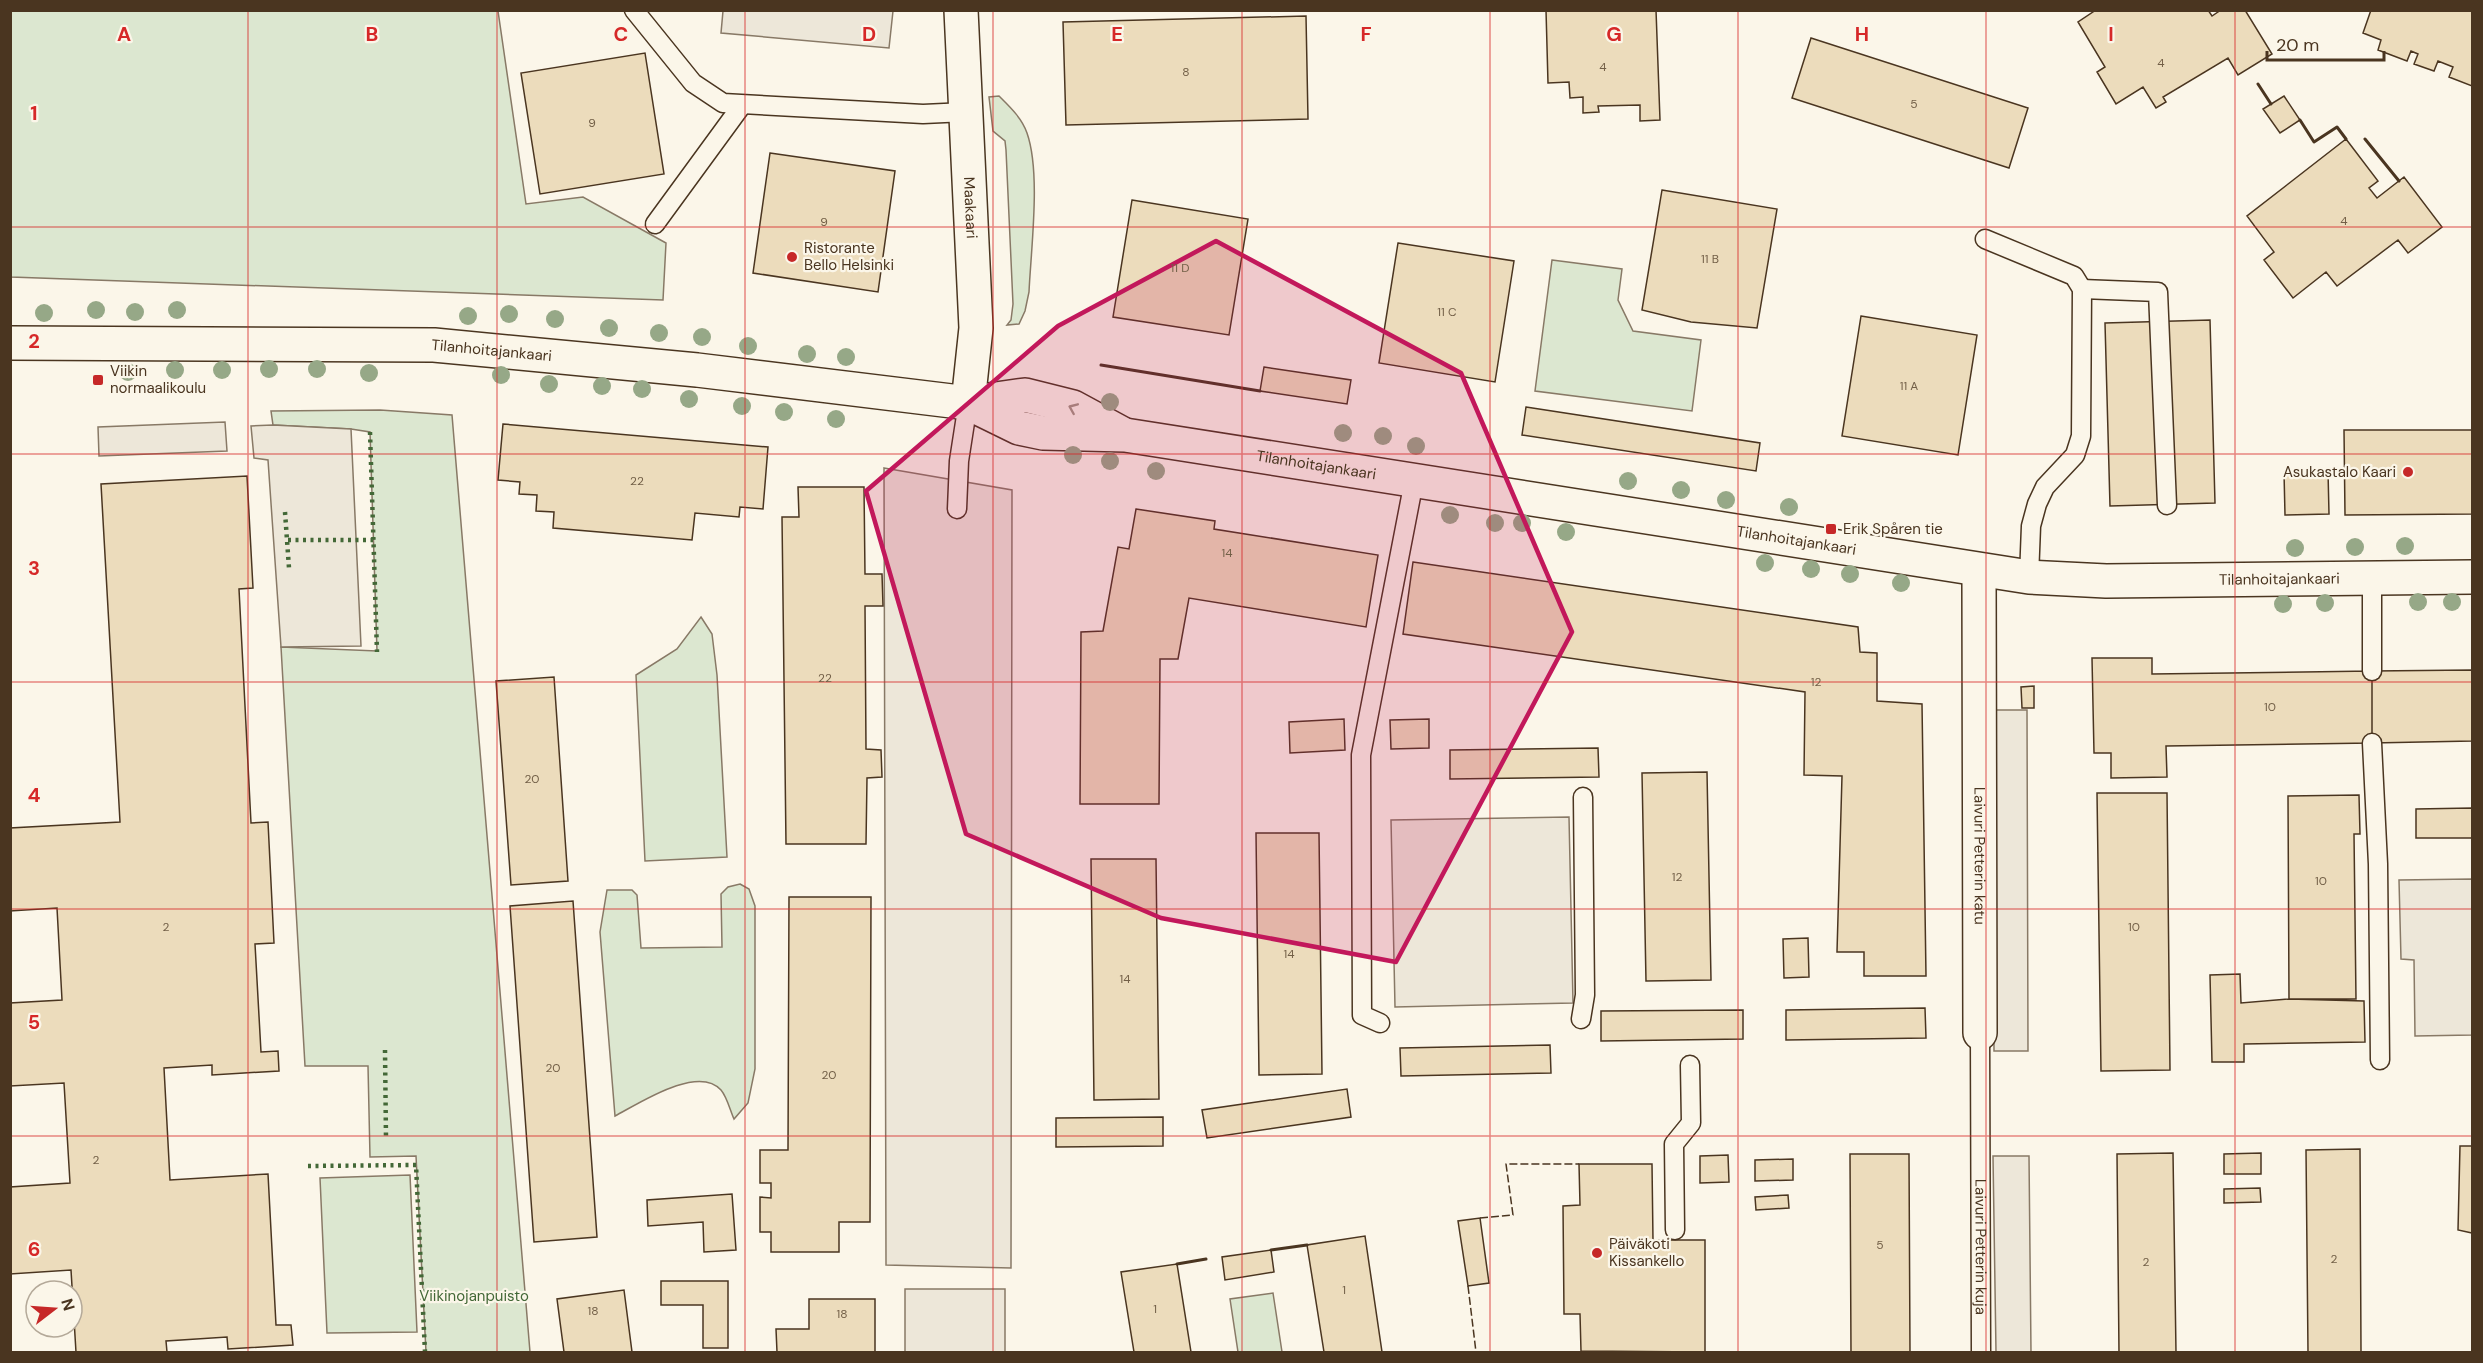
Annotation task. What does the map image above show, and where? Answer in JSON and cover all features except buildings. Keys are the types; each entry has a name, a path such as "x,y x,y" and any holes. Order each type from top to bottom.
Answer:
{"street":[{"name":"Maakaari","path":"961,10 976,328 968,403"},
{"name":"Tilanhoitajankaari","path":"10,343 435,345 685,369 968,403 1025,395 1073,407 1125,435 2029,578 2106,581 2472,577"},
{"name":"Laivuri Petterin katu","path":"1979,571 1980,1033"}],"lane":[{"path":"634,10 693,83 723,103 922,114 966,112"},
{"path":"655,224 742,105"},
{"path":"1985,239 2074,276 2082,289 2081,436 2075,455 2045,487 2037,504 2031,526 2029,578"},
{"path":"2082,289 2158,292 2167,505"},
{"path":"957,509 959,461 968,403"},
{"path":"1380,1023 1362,1015 1361,755 1414,481"},
{"path":"2372,578 2372,671"},
{"path":"2372,743 2378,864 2380,1060"},
{"path":"1581,1019 1586,995 1582,797"},
{"name":"Laivuri Petterin katu","path":"1980,1033 1981,1141"},
{"path":"1675,1230 1674,1144 1691,1123 1690,1065"},
{"name":"Laivuri Petterin kuja","path":"1981,1141 1981,1353"}],"highlighted area":[{"path":"1216,241 1461,373 1572,632 1396,962 1161,918 966,834 866,491 1058,326"}],"green space":[{"path":"10,11 498,11 526,204 583,197 666,243 663,300 11,277"},
{"path":"999,96 1019,117 1025,128 1034,169 1029,292 1025,311 1019,324 1007,325 1011,320 1013,304 1006,150 1005,141 993,131 989,97"},
{"path":"1552,260 1622,269 1618,300 1633,331 1701,340 1692,411 1535,391"},
{"name":"Viikinojanpuisto","path":"380,410 452,415 530,1352 426,1352 416,1156 370,1157 368,1066 305,1066 281,647 377,651 370,432 273,425 271,411"},
{"path":"701,617 712,634 717,675 727,857 645,861 636,675 677,649"},
{"path":"740,884 749,889 755,906 755,1069 748,1103 734,1119 721,1090 711,1083 698,1081 668,1089 615,1116 600,932 607,890 632,890 637,895 641,948 722,947 721,894 728,887"},
{"path":"410,1175 417,1332 327,1333 320,1178"},
{"path":"1273,1293 1282,1352 1238,1352 1230,1299"}],"shaded area":[{"path":"723,11 893,11 889,48 721,33"},
{"path":"225,422 227,451 99,456 98,427"},
{"path":"251,426 351,429 361,646 281,647 268,460 254,458"},
{"path":"884,468 1012,490 1011,1268 886,1265"},
{"path":"1993,710 2027,710 2028,1051 1994,1051"},
{"path":"1569,817 1573,1003 1395,1007 1391,820"},
{"path":"2472,879 2472,1035 2415,1036 2414,960 2401,959 2399,880"},
{"path":"1993,1156 2029,1156 2031,1352 1996,1352"},
{"path":"905,1289 1005,1289 1005,1352 905,1352"}],"hedge":[{"path":"370,432 377,652"},
{"path":"285,512 289,568"},
{"path":"288,540 373,540"},
{"path":"385,1050 386,1139"},
{"path":"308,1166 416,1165 425,1352"}],"fence":[{"path":"1480,1218 1513,1215 1506,1164 1579,1164"},
{"path":"1468,1286 1476,1352"}],"wall":[{"path":"2258,84 2271,104"},
{"path":"2300,120 2314,142 2337,127 2346,139"},
{"path":"2365,139 2399,181"},
{"path":"1101,365 1260,391"},
{"path":"1271,1250 1307,1245"},
{"path":"1177,1264 1206,1259"}],"place":[{"name":"Ristorante Bello Helsinki","path":"792,257"},
{"name":"Viikin normaalikoulu","path":"98,380"},
{"name":"Asukastalo Kaari","path":"2408,472"},
{"name":"Erik Spåren tie","path":"1831,529"},
{"name":"Päiväkoti Kissankello","path":"1597,1253"}]}
